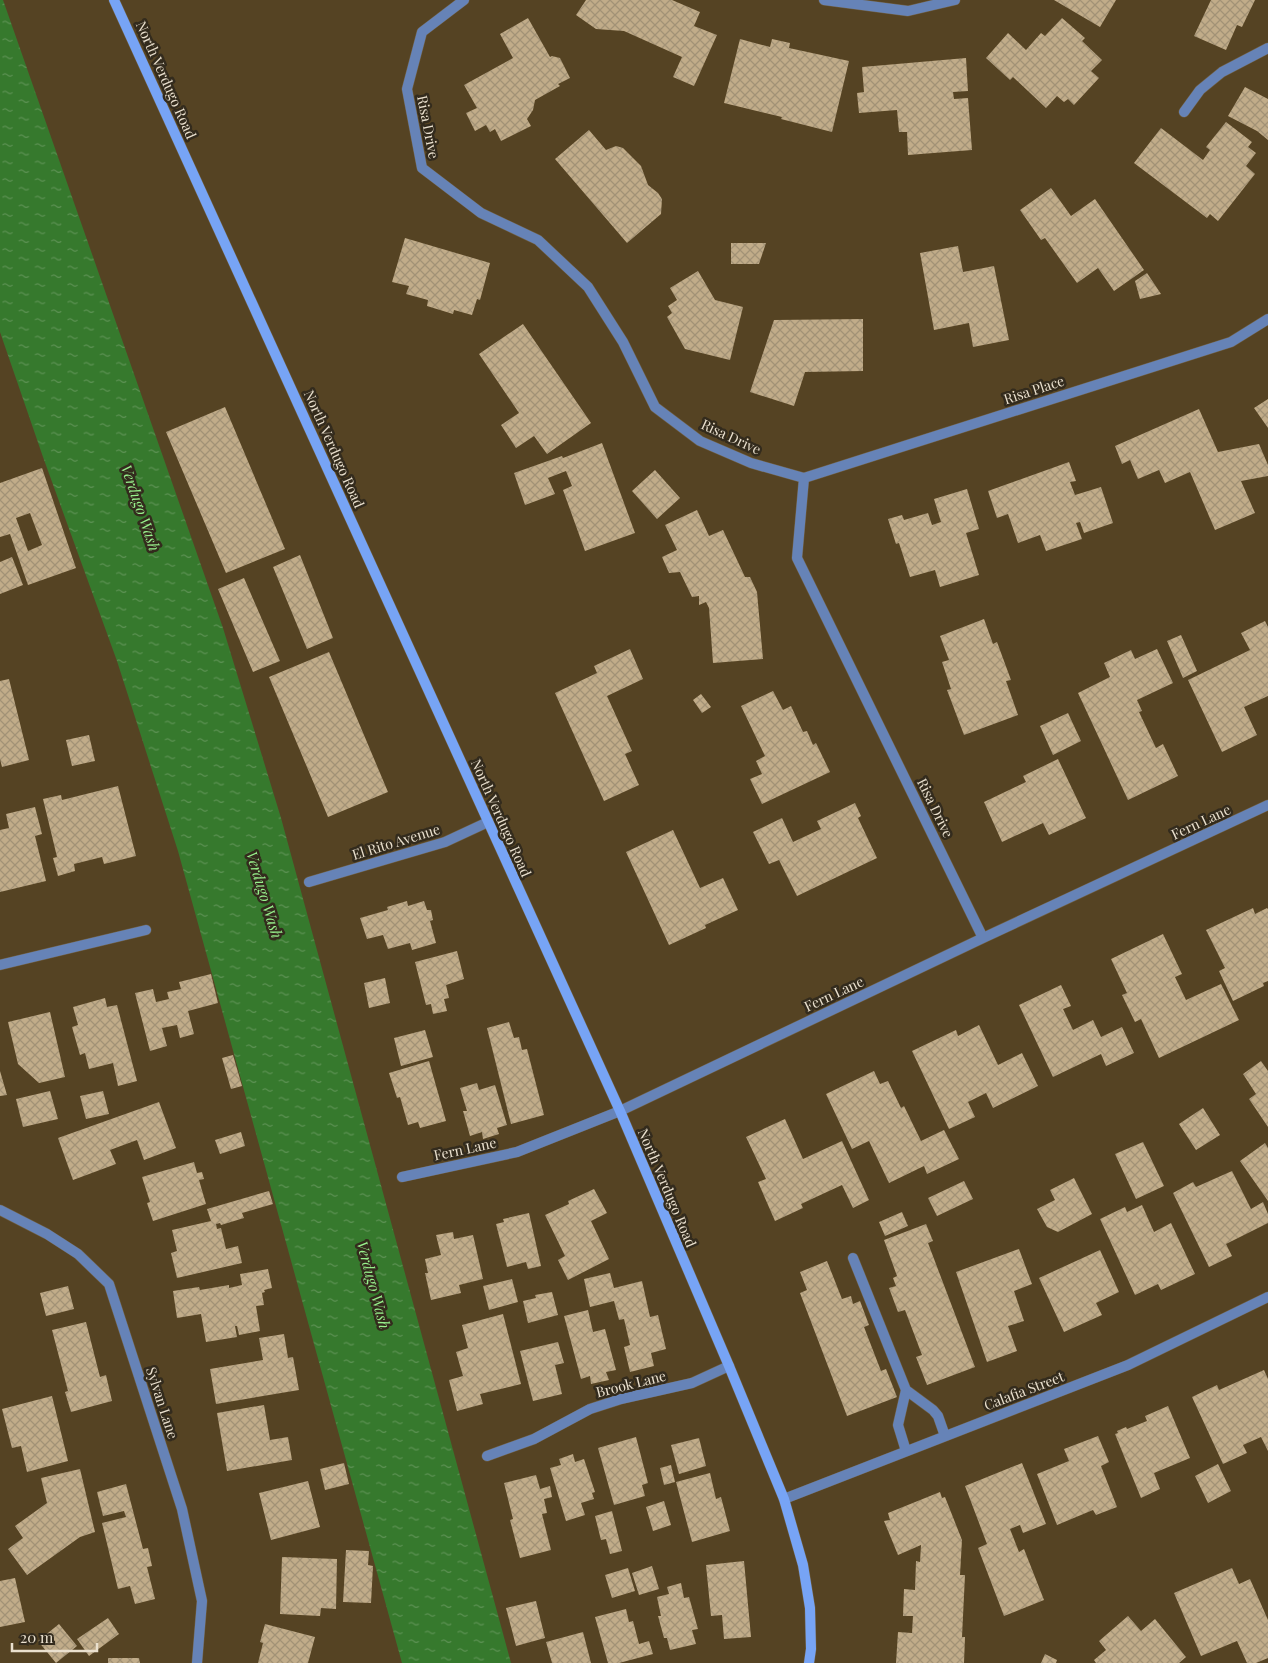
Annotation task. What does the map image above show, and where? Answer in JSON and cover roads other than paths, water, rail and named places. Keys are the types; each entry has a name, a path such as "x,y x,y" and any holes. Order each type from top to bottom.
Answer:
{"main road":[{"name":"North Verdugo Road","path":"114,0 620,1111 729,1366 784,1498 803,1565 810,1608 811,1649 809,1663"}],"street":[{"name":"Risa Drive","path":"464,0 422,32 407,90 422,168 480,213 538,240 588,287 623,342 655,407 700,441 751,464 804,478 797,558 983,938"},
{"path":"824,0 908,11 955,0"},
{"path":"1184,112 1200,90 1222,72 1268,48"},
{"name":"Risa Place","path":"804,478 1231,342 1268,319"},
{"name":"Fern Lane","path":"402,1177 517,1152 620,1111 1268,805"},
{"name":"El Rito Avenue","path":"309,882 445,842 488,822"},
{"path":"0,965 146,930"},
{"name":"Sylvan Lane","path":"0,1210 48,1234 78,1254 109,1284 182,1509 202,1601 197,1663"},
{"path":"853,1258 906,1390 933,1410 945,1436"},
{"name":"Calafia Street","path":"784,1498 1128,1365 1268,1297"},
{"name":"Brook Lane","path":"487,1456 534,1440 590,1409 622,1399 692,1383 729,1366"},
{"path":"906,1390 898,1425 906,1451"}],"water":[{"name":"Verdugo Wash","path":"0,0 3,0 223,628 281,818 511,1663 402,1663 178,851 117,661 0,332"}]}
